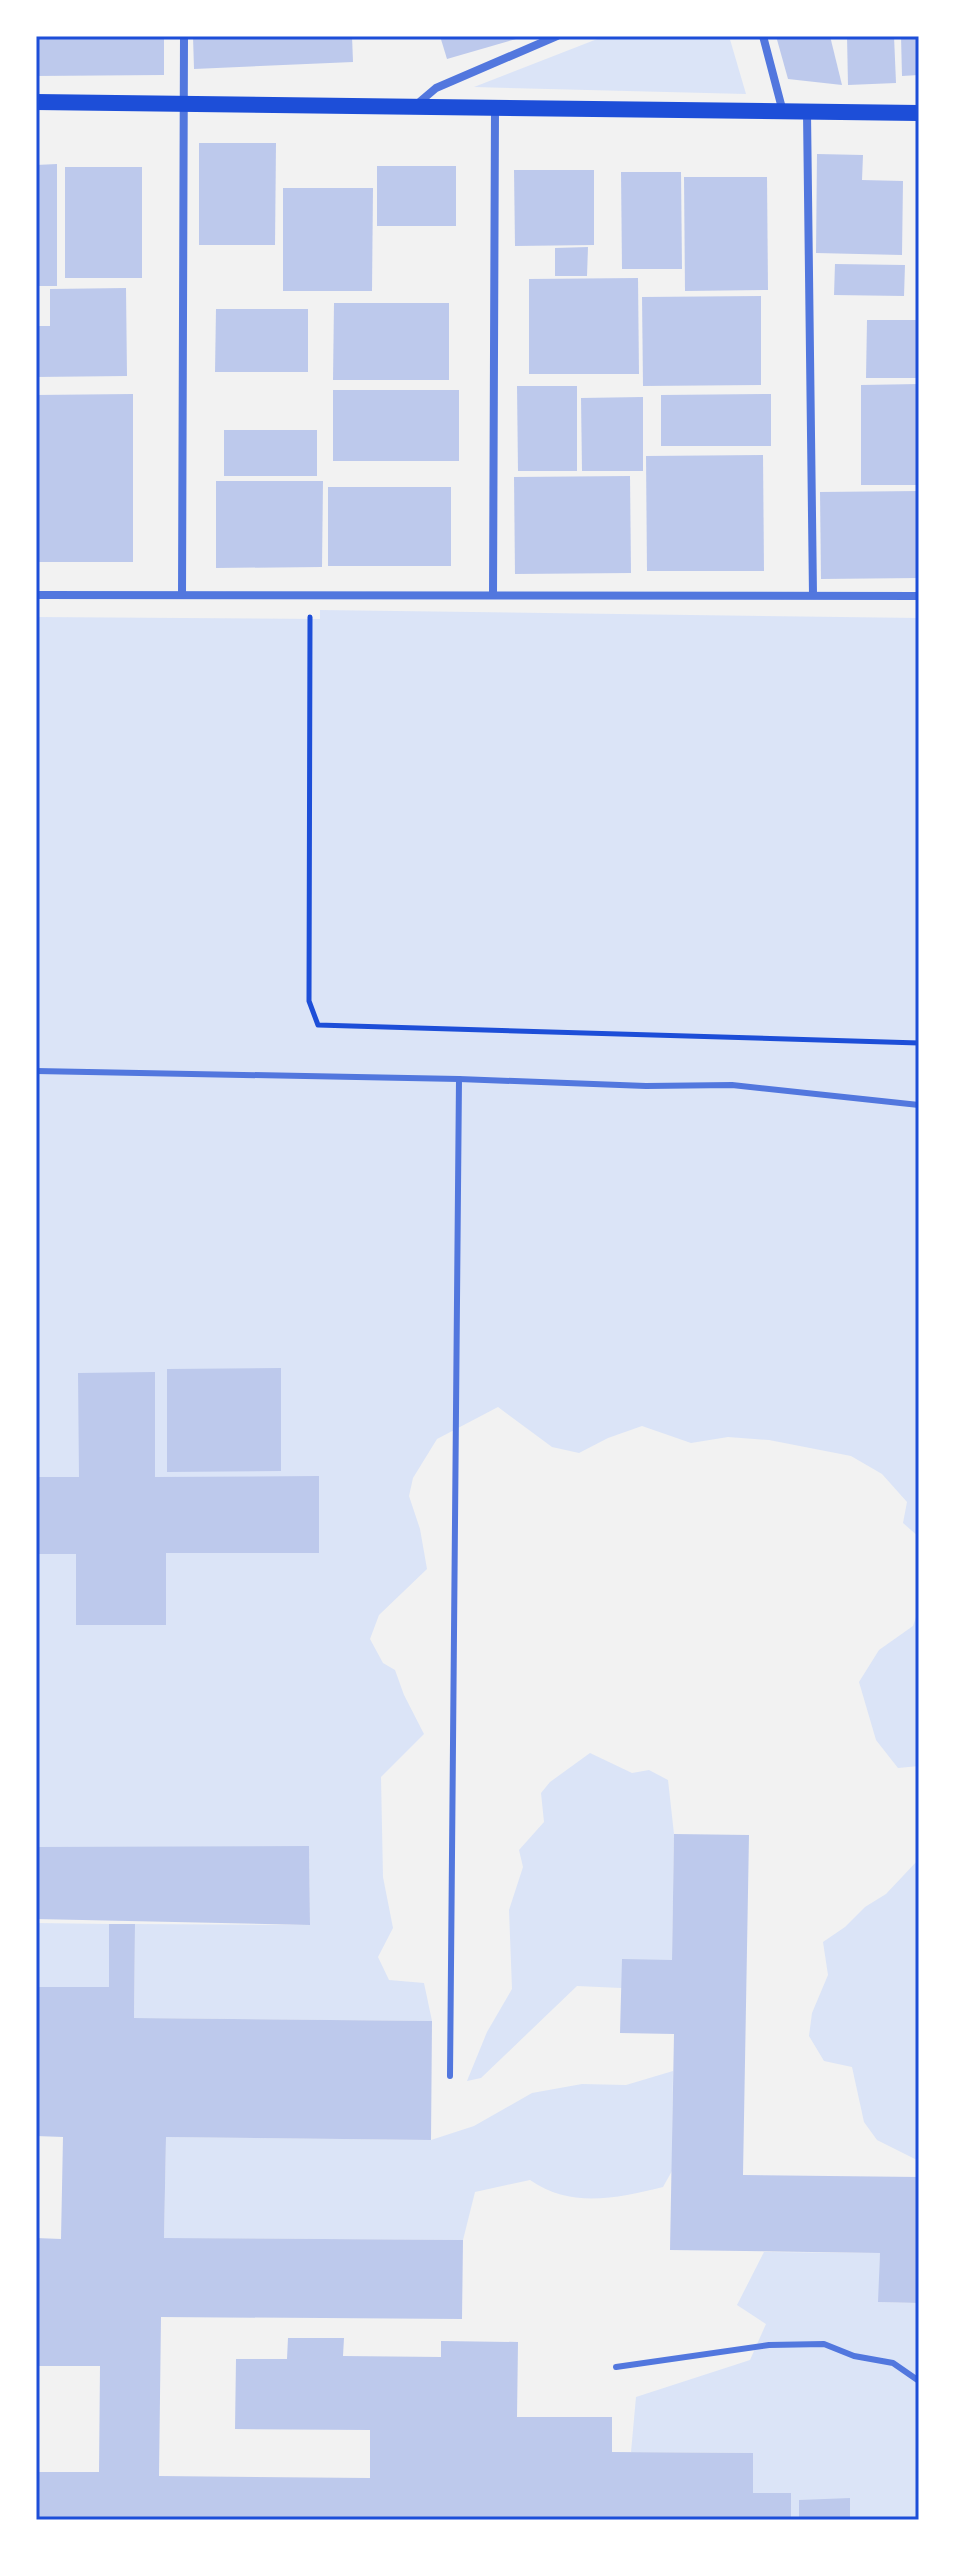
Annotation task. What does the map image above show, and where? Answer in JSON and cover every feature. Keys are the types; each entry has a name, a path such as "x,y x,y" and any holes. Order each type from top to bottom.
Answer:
{"main road":[{"path":"36,102 919,113"}],"street":[{"path":"182,595 184,36"},
{"path":"413,108 436,88 554,36"},
{"path":"763,36 783,113"},
{"path":"493,595 495,109"},
{"path":"807,113 813,595"},
{"path":"36,595 919,596"}],"lane":[{"path":"36,1071 459,1079 646,1086 732,1085 919,1105"},
{"path":"450,2076 459,1079"},
{"path":"616,2367 769,2345 824,2344 854,2356 893,2363 919,2381"}],"path":[{"path":"310,595 309,1001 318,1025 919,1043"}],"shaded area":[{"path":"605,36 729,36 746,94 474,87"},
{"path":"320,610 919,618 919,1537 903,1523 907,1502 882,1474 851,1456 769,1440 728,1437 691,1443 642,1426 579,1453 552,1447 498,1407 437,1439 413,1478 409,1496 420,1529 427,1569 379,1615 370,1639 383,1663 395,1670 424,1734 381,1777 383,1877 393,1928 378,1957 389,1980 424,1983 432,2021 134,2018 135,1924 310,1925 309,1847 36,1847 36,617 320,619"},
{"path":"919,1608 919,1766 898,1768 876,1740 859,1682 879,1650 913,1626"},
{"path":"590,1753 632,1773 649,1770 668,1780 674,1834 672,1960 621,1988 577,1986 481,2078 467,2081 487,2032 512,1989 509,1910 523,1867 519,1850 544,1822 541,1793 550,1782"},
{"path":"919,1859 919,2161 877,2140 864,2122 852,2067 824,2061 809,2036 812,2013 828,1975 823,1942 886,1894"},
{"path":"36,1923 109,1924 109,1987 36,1987"},
{"path":"673,2071 672,2171 663,2187 629,2195 578,2198 546,2189 530,2180 475,2192 463,2240 164,2238 166,2137 431,2140 474,2126 532,2093 582,2084 626,2085"},
{"path":"764,2252 880,2253 879,2302 919,2303 919,2520 791,2520 791,2493 753,2493 752,2453 631,2452 636,2397 750,2360 766,2324 737,2305"}],"building":[{"path":"36,36 164,36 164,75 36,76"},
{"path":"193,36 352,36 353,62 194,69"},
{"path":"440,36 523,36 523,37 447,59"},
{"path":"776,36 830,36 842,85 788,79"},
{"path":"847,36 894,36 896,83 848,85"},
{"path":"901,36 919,36 919,75 902,76"},
{"path":"199,143 276,143 275,245 199,245"},
{"path":"817,154 863,155 862,180 903,181 902,255 816,253"},
{"path":"57,164 57,286 36,286 36,165"},
{"path":"377,166 456,166 456,226 377,226"},
{"path":"65,167 142,167 142,278 65,278"},
{"path":"514,170 594,170 594,245 515,246"},
{"path":"621,172 681,172 682,269 622,269"},
{"path":"684,177 767,177 768,290 685,291"},
{"path":"283,188 373,188 372,291 283,291"},
{"path":"588,247 587,276 555,276 555,248"},
{"path":"835,264 905,265 904,296 834,295"},
{"path":"638,278 639,374 529,374 529,279"},
{"path":"126,288 127,376 36,377 36,326 50,326 50,289"},
{"path":"761,296 761,385 643,386 642,297"},
{"path":"334,303 449,303 449,380 333,380"},
{"path":"216,309 308,309 308,372 215,372"},
{"path":"867,320 919,320 919,378 866,378"},
{"path":"919,384 919,485 861,485 861,385"},
{"path":"517,386 577,386 577,471 518,471"},
{"path":"333,390 459,390 459,461 333,461"},
{"path":"133,394 133,562 36,562 36,395"},
{"path":"771,394 771,446 661,446 661,395"},
{"path":"643,397 643,471 582,471 581,398"},
{"path":"224,430 317,430 317,476 224,476"},
{"path":"763,455 764,571 647,571 646,456"},
{"path":"630,476 631,573 515,574 514,477"},
{"path":"216,481 323,481 322,567 216,568"},
{"path":"328,487 451,487 451,566 328,566"},
{"path":"919,491 919,578 821,579 820,492"},
{"path":"281,1368 281,1471 167,1472 167,1369"},
{"path":"155,1372 155,1477 319,1476 319,1553 166,1553 166,1625 76,1625 76,1554 36,1554 36,1477 79,1477 78,1373"},
{"path":"674,1834 749,1835 743,2175 919,2177 919,2303 878,2302 880,2253 670,2250 674,2034 620,2033 622,1959 672,1960"},
{"path":"309,1846 310,1925 36,1919 36,1847"},
{"path":"109,1924 135,1924 134,2018 432,2021 431,2140 166,2137 164,2238 463,2240 462,2319 161,2317 159,2476 370,2478 370,2430 235,2429 236,2359 287,2359 288,2338 344,2338 343,2356 441,2357 441,2341 518,2342 517,2417 612,2417 612,2452 753,2453 753,2493 791,2493 791,2520 36,2520 36,2472 99,2472 100,2366 36,2366 36,2238 61,2239 63,2137 36,2136 36,1987 109,1987"},
{"path":"850,2498 850,2520 799,2520 799,2500"}]}
